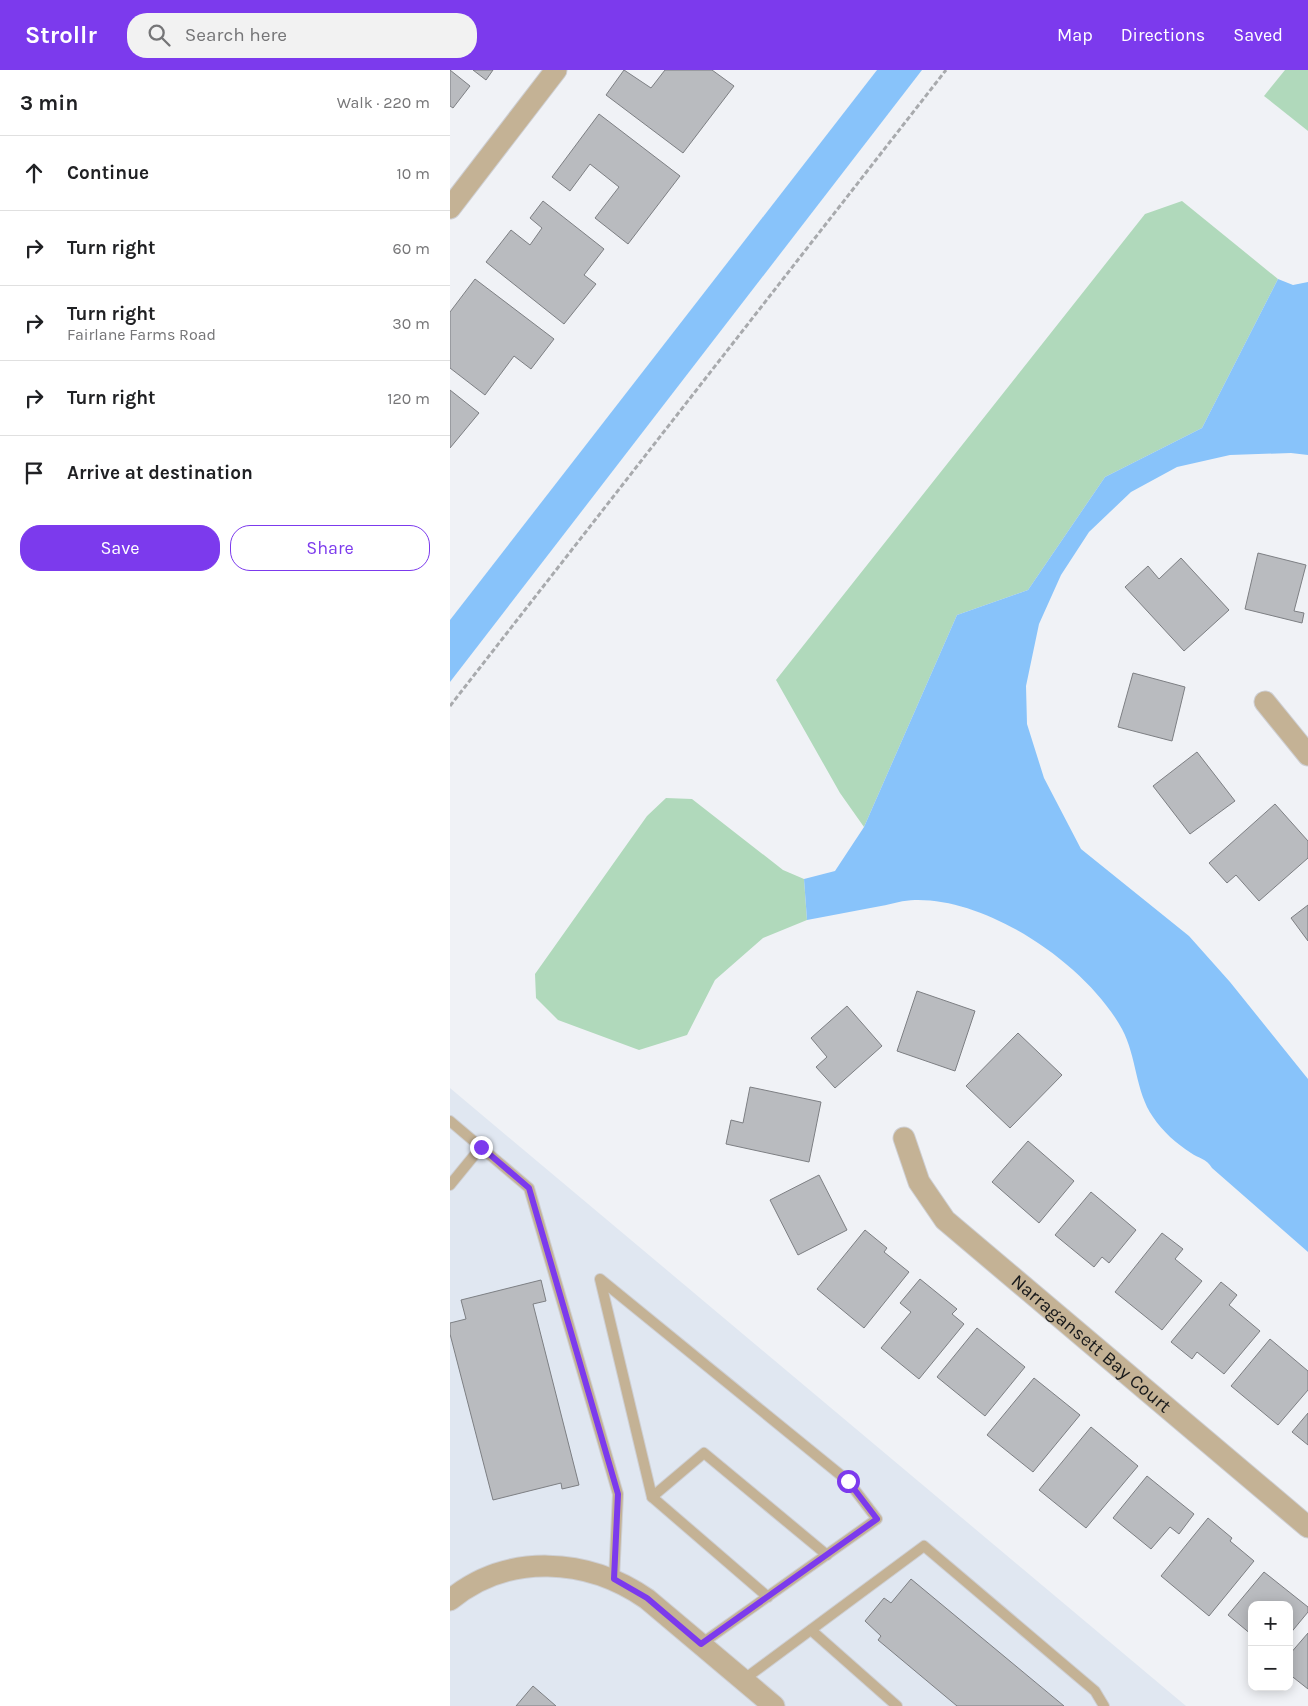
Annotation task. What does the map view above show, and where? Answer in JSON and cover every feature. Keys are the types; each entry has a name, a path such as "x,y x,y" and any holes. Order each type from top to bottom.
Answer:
{"street":[{"path":"450,208 556,70"},
{"path":"1265,702 1308,755"},
{"name":"Narragansett Bay Court","path":"904,1138 919,1182 945,1220 1308,1527"},
{"path":"452,1595 490,1577 519,1568 538,1566 577,1568 614,1579 647,1598 774,1706"}],"lane":[{"path":"450,1121 529,1188 618,1494 614,1579"},
{"path":"450,1185 481,1147"},
{"path":"701,1644 768,1597 877,1519 848,1481 600,1280 652,1497 768,1597"},
{"path":"652,1497 704,1452 827,1555"},
{"path":"743,1680 924,1546 1096,1691 1104,1706"},
{"path":"811,1630 897,1706"}],"path":[{"path":"450,706 946,70"}],"shaded area":[{"path":"450,1088 1186,1706 450,1706"}],"green space":[{"path":"1285,70 1308,70 1308,131 1264,96"},
{"path":"1182,201 1278,279 1202,428 1105,477 1028,590 957,615 864,827 840,793 776,680 1145,214"},
{"path":"666,798 692,799 783,870 804,879 807,920 763,938 715,980 687,1035 639,1050 558,1020 536,998 535,974 647,816"}],"water":[{"path":"877,70 922,70 450,682 450,620"},
{"path":"1278,279 1293,285 1308,282 1308,455 1291,453 1230,455 1177,467 1131,492 1089,532 1061,575 1039,624 1026,686 1027,724 1044,778 1081,849 1189,936 1230,982 1308,1079 1308,1252 1208,1163 1180,1145 1161,1128 1147,1107 1139,1085 1131,1051 1122,1029 1106,1005 1061,960 1033,940 1004,923 974,910 944,902 907,901 807,920 804,879 835,871 864,827 957,615 1028,590 1105,477 1202,428"}],"building":[{"path":"450,70 470,86 453,108 450,106"},
{"path":"473,70 493,70 486,80"},
{"path":"624,70 651,88 665,70 712,70 734,86 683,153 606,95"},
{"path":"599,114 680,176 628,244 595,218 619,187 590,164 570,191 552,177"},
{"path":"543,201 604,249 584,275 596,284 564,324 486,262 511,230 530,245 542,228 530,218"},
{"path":"475,279 554,339 531,369 514,356 485,395 450,368 450,312"},
{"path":"450,390 479,413 450,448"},
{"path":"1258,553 1306,565 1294,611 1304,613 1302,623 1245,609"},
{"path":"1181,558 1229,610 1184,651 1125,587 1148,566 1159,579"},
{"path":"1133,673 1185,687 1172,741 1118,727"},
{"path":"1197,752 1235,801 1190,834 1153,786"},
{"path":"1275,804 1308,841 1308,858 1259,901 1236,875 1227,883 1209,863"},
{"path":"1308,905 1308,941 1291,918"},
{"path":"917,991 975,1011 955,1071 897,1051"},
{"path":"847,1006 882,1046 835,1088 816,1067 827,1057 811,1038"},
{"path":"1018,1033 1062,1075 1010,1128 966,1086"},
{"path":"750,1087 821,1102 809,1162 726,1144 731,1120 743,1123"},
{"path":"1028,1141 1074,1181 1039,1223 992,1182"},
{"path":"819,1175 847,1230 798,1255 770,1200"},
{"path":"1091,1192 1136,1230 1109,1263 1102,1257 1094,1267 1055,1235"},
{"path":"865,1230 887,1248 884,1252 909,1272 864,1328 817,1289"},
{"path":"1162,1233 1183,1249 1175,1259 1202,1281 1162,1330 1115,1292"},
{"path":"920,1279 957,1309 952,1314 964,1324 919,1379 881,1348 911,1312 900,1303"},
{"path":"541,1280 546,1301 533,1304 579,1485 562,1489 561,1483 493,1500 450,1334 450,1323 466,1319 461,1300"},
{"path":"1221,1282 1237,1295 1229,1305 1260,1331 1224,1374 1197,1352 1192,1359 1171,1342"},
{"path":"977,1328 1025,1367 985,1416 937,1377"},
{"path":"1270,1339 1308,1371 1308,1390 1278,1425 1231,1386"},
{"path":"1034,1378 1080,1415 1033,1472 987,1435"},
{"path":"1308,1413 1308,1445 1292,1432"},
{"path":"1091,1427 1138,1466 1086,1528 1039,1490"},
{"path":"1147,1476 1194,1514 1179,1534 1170,1527 1151,1549 1113,1518"},
{"path":"1208,1518 1232,1538 1230,1541 1254,1561 1209,1616 1161,1576"},
{"path":"1264,1572 1308,1607 1308,1612 1293,1630 1293,1601 1248,1601 1248,1632 1228,1615"},
{"path":"911,1579 1064,1706 957,1706 878,1640 881,1636 865,1621 884,1598 891,1603"},
{"path":"1308,1633 1308,1689 1293,1677 1293,1650"},
{"path":"533,1686 556,1706 516,1706"}],"route":[{"path":"481,1147 529,1188 618,1494 614,1579 647,1598 701,1644 877,1519 848,1481"}]}
